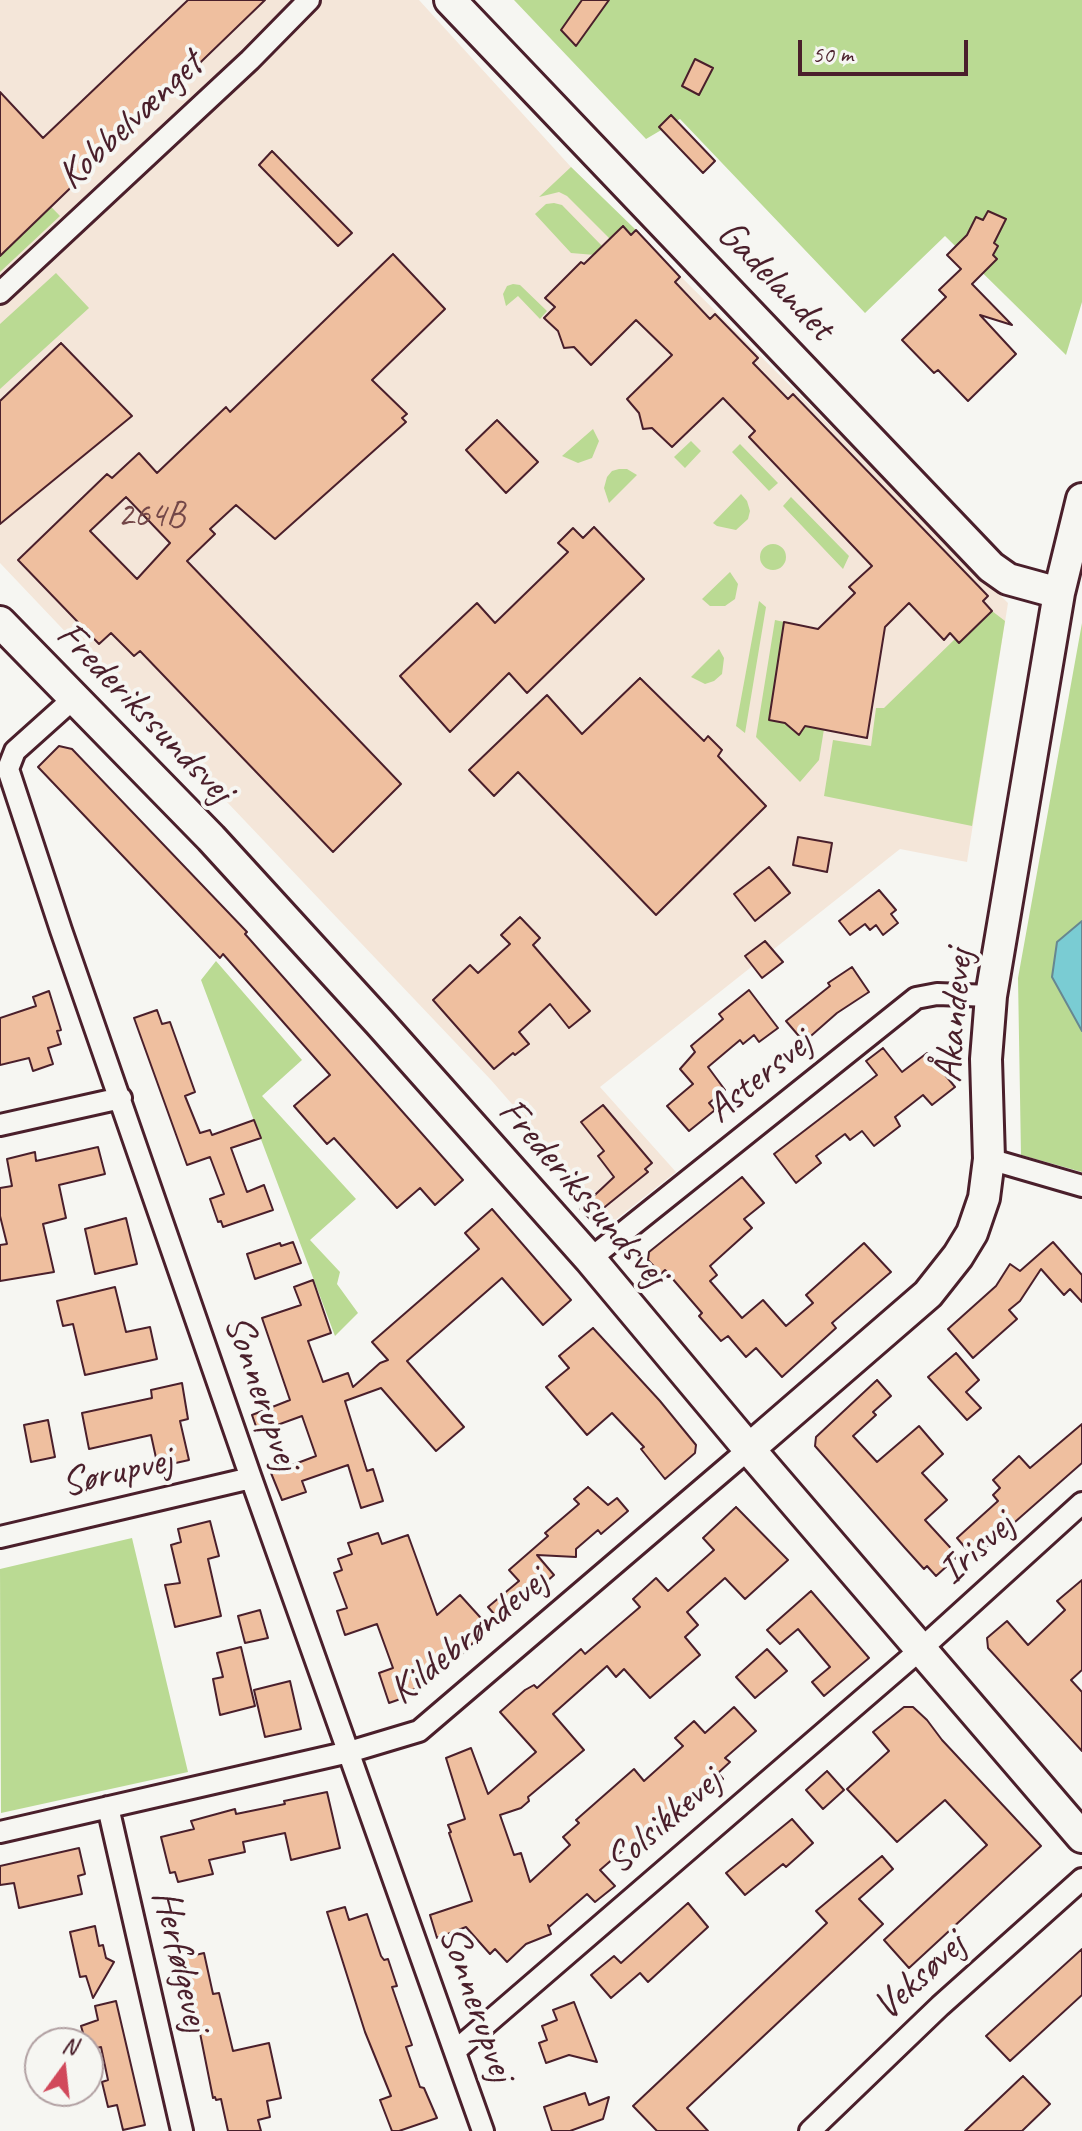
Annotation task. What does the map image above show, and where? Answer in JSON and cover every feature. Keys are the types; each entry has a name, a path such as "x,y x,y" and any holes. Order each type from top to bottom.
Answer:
{"street":[{"name":"Kobbelvænget","path":"0,293 250,60 309,0"},
{"name":"Gadelandet","path":"450,0 991,567 1008,579 1059,593"},
{"name":"Åkandevej","path":"749,1449 928,1294 972,1233 984,1198 989,1159 986,1059 991,996 1059,593 1082,499"},
{"name":"Frederikssundsvej","path":"0,622 211,838 380,1023 590,1259 1082,1837"},
{"name":"Sonnerupvej","path":"73,699 15,751 8,769 251,1478 483,2131"},
{"name":"Astersvej","path":"590,1259 916,998 937,994 991,996"},
{"path":"0,1125 121,1098"},
{"path":"989,1159 1082,1186"},
{"name":"Kildebrøndevej","path":"0,1832 349,1752 419,1731 749,1449"},
{"name":"Sørupvej","path":"0,1537 251,1478"},
{"name":"Irisvej","path":"921,1649 1082,1503"},
{"name":"Solsikkevej","path":"455,2051 921,1649"},
{"name":"Herfølgevej","path":"108,1807 182,2131"},
{"name":"Veksøvej","path":"810,2131 940,2006 1082,1879"}],"shaded area":[{"path":"0,0 419,0 571,167 1008,603 967,862 900,849 600,1087 676,1172 614,1221 491,1080 0,563"}],"green space":[{"path":"514,0 1082,0 1082,302 1066,355 945,236 865,313 680,119 646,139"},
{"path":"571,167 636,230 631,235 623,227 610,239 567,196 559,192 539,197"},
{"path":"15,170 60,216 0,272 0,174"},
{"path":"546,204 562,205 603,247 595,255 571,253 535,214"},
{"path":"56,273 89,308 0,389 0,324"},
{"path":"520,285 547,311 540,319 518,296 506,306 503,294 507,286"},
{"path":"593,429 599,441 592,458 578,463 562,456"},
{"path":"691,441 701,451 685,468 674,457"},
{"path":"740,444 778,483 769,491 732,452"},
{"path":"619,469 627,469 637,475 609,503 604,488 607,477"},
{"path":"741,494 750,511 748,519 736,530 713,523"},
{"path":"791,497 849,556 843,569 783,506"},
{"path":"773,544 782,548 786,557 782,566 773,570 764,566 760,557 764,548"},
{"path":"730,572 738,584 735,599 725,606 710,606 702,599"},
{"path":"759,601 766,607 745,733 736,726"},
{"path":"992,611 1005,621 972,826 824,796 833,740 871,746 876,708 884,708 955,639 959,643"},
{"path":"775,620 784,622 769,720 824,729 819,760 800,782 756,737"},
{"path":"1082,623 1082,1172 1021,1155 1018,978"},
{"path":"719,649 724,658 722,674 705,684 691,677"},
{"path":"216,961 302,1060 262,1096 356,1199 310,1240 340,1272 337,1284 358,1313 335,1336 201,980"},
{"path":"132,1538 188,1772 1,1813 0,1569"}],"water":[{"path":"1082,921 1082,1031 1052,977 1057,942"}],"building":[{"path":"188,0 265,0 0,256 0,92 43,138"},
{"path":"582,0 609,0 576,46 561,30"},
{"path":"695,59 713,68 699,95 682,86"},
{"path":"671,115 715,161 703,173 659,127"},
{"path":"272,151 352,233 338,246 259,165"},
{"path":"988,211 1006,219 994,243 998,246 993,255 997,259 972,284 1012,325 980,315 1016,354 968,401 938,370 934,373 902,340 946,297 939,290 961,269 947,255 967,235 976,217 983,220"},
{"path":"623,226 631,235 636,230 680,277 675,282 710,319 715,314 758,358 753,363 788,399 793,394 988,596 983,601 992,611 959,643 950,633 944,640 909,603 885,627 867,738 805,726 799,735 785,723 769,720 784,622 818,629 855,593 849,587 872,566 749,437 755,431 723,398 672,447 652,428 643,429 639,413 627,399 672,355 636,320 591,365 574,347 564,348 558,331 544,318 555,307 545,298"},
{"path":"393,254 445,309 372,380 407,414 402,418 406,422 275,539 236,505 210,529 215,534 187,561 401,784 333,852 140,651 134,656 111,633 99,644 18,560 107,474 112,478 139,453 157,473 226,407 230,412","holes":["126,497 170,543 137,579 90,531"]},
{"path":"61,343 132,416 0,524 0,401"},
{"path":"497,420 538,462 506,493 466,450"},
{"path":"594,527 644,579 527,693 509,673 450,732 400,676 477,603 495,623 568,552 558,543 573,528 583,538"},
{"path":"640,678 704,741 708,736 722,750 718,756 766,806 656,915 518,772 494,796 469,770 547,695 582,734"},
{"path":"59,746 72,749 247,932 245,934 463,1180 435,1205 420,1188 397,1208 334,1138 327,1144 294,1106 330,1075 223,954 220,958 38,767"},
{"path":"798,837 832,843 827,872 793,865"},
{"path":"769,867 790,893 755,921 734,894"},
{"path":"879,890 896,910 891,914 898,923 883,935 876,925 870,930 865,924 850,935 839,921"},
{"path":"520,917 540,938 533,945 590,1011 569,1028 550,1004 519,1032 529,1044 494,1069 433,1000 470,965 478,973 510,944 501,935"},
{"path":"765,941 783,962 762,978 745,956"},
{"path":"852,967 869,992 837,1013 804,1042 786,1021 830,986 828,983"},
{"path":"749,990 778,1028 759,1042 754,1035 743,1044 740,1040 708,1067 725,1090 709,1103 715,1110 689,1131 667,1106 693,1084 680,1069 695,1052 691,1046 723,1019 719,1014"},
{"path":"49,991 61,1030 57,1031 61,1044 48,1048 53,1064 33,1071 29,1058 0,1065 0,1018 36,1006 33,997"},
{"path":"157,1010 162,1024 170,1022 195,1092 185,1096 200,1133 210,1130 212,1135 254,1120 261,1138 231,1148 247,1192 264,1185 273,1210 223,1227 221,1221 218,1222 210,1199 224,1194 210,1157 187,1165 134,1018"},
{"path":"883,1048 902,1072 927,1053 955,1087 932,1105 923,1095 895,1117 900,1126 874,1146 862,1131 850,1140 845,1134 816,1156 821,1163 796,1183 774,1154 877,1075 866,1061"},
{"path":"603,1105 652,1163 645,1169 648,1172 590,1219 580,1209 614,1177 598,1156 604,1151 581,1122"},
{"path":"98,1147 105,1174 59,1185 66,1218 43,1224 54,1272 0,1281 0,1245 7,1244 0,1216 0,1188 12,1186 7,1159 35,1152 36,1161"},
{"path":"742,1177 764,1203 744,1219 752,1228 710,1266 717,1275 710,1281 742,1318 763,1300 786,1326 813,1303 806,1295 864,1243 891,1272 832,1323 836,1328 782,1377 756,1348 746,1357 728,1336 721,1341 699,1316 702,1313 665,1270 661,1274 648,1260 649,1252"},
{"path":"492,1209 571,1300 543,1325 502,1278 407,1361 464,1427 436,1451 381,1388 345,1401 367,1471 373,1469 383,1501 361,1508 348,1465 302,1481 306,1492 282,1500 271,1473 316,1456 302,1416 258,1432 252,1415 290,1400 262,1318 301,1305 294,1287 313,1280 331,1333 308,1341 323,1382 348,1373 353,1387 380,1363 388,1360 372,1342 479,1249 465,1233"},
{"path":"126,1218 137,1264 95,1274 85,1229"},
{"path":"293,1242 301,1263 255,1279 247,1254"},
{"path":"1053,1242 1082,1275 1082,1302 1070,1289 1064,1295 1041,1269 1020,1301 1009,1310 1017,1319 973,1358 948,1329 996,1286 1010,1264 1020,1271"},
{"path":"115,1287 126,1332 150,1327 157,1359 85,1375 73,1324 63,1326 57,1301"},
{"path":"593,1328 696,1445 695,1453 665,1479 641,1449 644,1447 612,1413 587,1435 546,1387 569,1368 559,1356"},
{"path":"956,1353 979,1380 966,1392 981,1408 967,1420 928,1377"},
{"path":"877,1380 891,1396 853,1436 877,1462 919,1426 943,1454 922,1473 947,1500 925,1520 958,1556 936,1576 927,1566 924,1569 815,1446 816,1437"},
{"path":"182,1383 188,1419 180,1421 189,1460 158,1467 151,1435 89,1449 82,1413 152,1398 151,1390"},
{"path":"48,1420 55,1457 31,1462 24,1425"},
{"path":"1082,1424 1082,1463 974,1558 957,1538 998,1501 993,1495 1000,1488 993,1480 1019,1456 1030,1468"},
{"path":"588,1487 608,1505 617,1498 628,1511 601,1534 598,1530 576,1549 576,1557 537,1555 554,1575 501,1622 488,1607 519,1581 509,1570 579,1504 574,1499"},
{"path":"736,1507 788,1560 745,1599 725,1578 687,1612 698,1625 685,1637 700,1655 650,1698 624,1669 616,1677 607,1666 553,1714 584,1750 528,1797 529,1801 521,1808 500,1815 514,1855 521,1853 530,1882 570,1845 563,1837 579,1823 576,1820 634,1769 644,1781 683,1746 675,1738 694,1721 705,1733 734,1707 756,1731 725,1758 730,1762 718,1773 723,1779 689,1812 683,1805 600,1870 615,1886 595,1902 587,1894 548,1925 551,1934 526,1944 507,1962 495,1949 490,1954 466,1927 437,1938 430,1915 472,1901 449,1833 448,1825 465,1819 446,1758 471,1748 488,1794 536,1752 500,1712 525,1690 534,1685 537,1688 581,1649 585,1654 640,1607 633,1599 656,1578 668,1591 714,1550 703,1538"},
{"path":"210,1521 219,1556 208,1559 221,1616 175,1627 165,1585 180,1583 171,1545 181,1542 178,1529"},
{"path":"378,1533 382,1544 408,1535 437,1615 460,1595 489,1627 459,1657 416,1674 421,1687 407,1692 409,1696 389,1703 379,1673 393,1668 377,1624 345,1635 337,1611 347,1608 334,1573 342,1570 338,1559 352,1554 348,1543"},
{"path":"1082,1580 1082,1670 1071,1680 1082,1692 1082,1751 988,1648 987,1638 1007,1621 1028,1645 1065,1610 1057,1601"},
{"path":"811,1591 869,1658 824,1696 812,1682 830,1667 798,1629 780,1644 767,1630"},
{"path":"260,1610 268,1638 245,1643 238,1616"},
{"path":"241,1647 255,1706 220,1715 213,1679 223,1677 217,1653"},
{"path":"767,1649 787,1671 755,1698 736,1677"},
{"path":"290,1681 301,1729 265,1737 254,1690"},
{"path":"904,1707 913,1707 927,1720 1041,1846 909,1968 884,1940 987,1845 945,1800 897,1842 847,1789 889,1751 873,1732"},
{"path":"827,1771 844,1790 823,1809 806,1790"},
{"path":"327,1792 340,1848 291,1860 285,1833 243,1842 245,1852 209,1860 213,1874 178,1882 175,1872 170,1873 161,1837 194,1829 191,1821 235,1809 236,1814 285,1804 284,1801"},
{"path":"792,1819 813,1843 786,1867 783,1864 745,1895 726,1873"},
{"path":"79,1848 85,1874 78,1876 82,1894 19,1908 14,1883 0,1885 0,1866"},
{"path":"882,1856 893,1869 859,1899 883,1924 687,2108 708,2131 657,2131 633,2106 827,1923 816,1911"},
{"path":"688,1903 708,1927 648,1982 640,1973 611,1998 591,1975 614,1956 621,1963"},
{"path":"345,1907 349,1920 367,1914 381,1956 384,1960 388,1959 397,1986 392,1987 412,2045 406,2047 420,2087 424,2088 437,2118 399,2131 392,2131 380,2100 391,2096 365,2032 327,1912"},
{"path":"95,1926 99,1946 103,1945 106,1958 114,1962 93,1998 86,1976 80,1977 70,1932"},
{"path":"1082,1949 1082,1995 1010,2061 986,2036"},
{"path":"204,1953 213,1994 219,1993 233,2051 269,2043 281,2098 267,2101 270,2117 258,2120 261,2131 228,2131 221,2099 213,2098 200,2033 195,2034 178,1959"},
{"path":"116,2001 145,2125 123,2130 117,2105 108,2107 104,2090 104,2081 108,2080 104,2061 104,2027 81,2026 98,2020 95,2006"},
{"path":"574,2002 597,2062 569,2055 546,2063 539,2043 547,2040 542,2026 557,2020 553,2010"},
{"path":"1023,2076 1050,2104 1022,2131 965,2131"},
{"path":"585,2093 589,2105 609,2097 603,2119 570,2131 552,2131 544,2107"}]}
